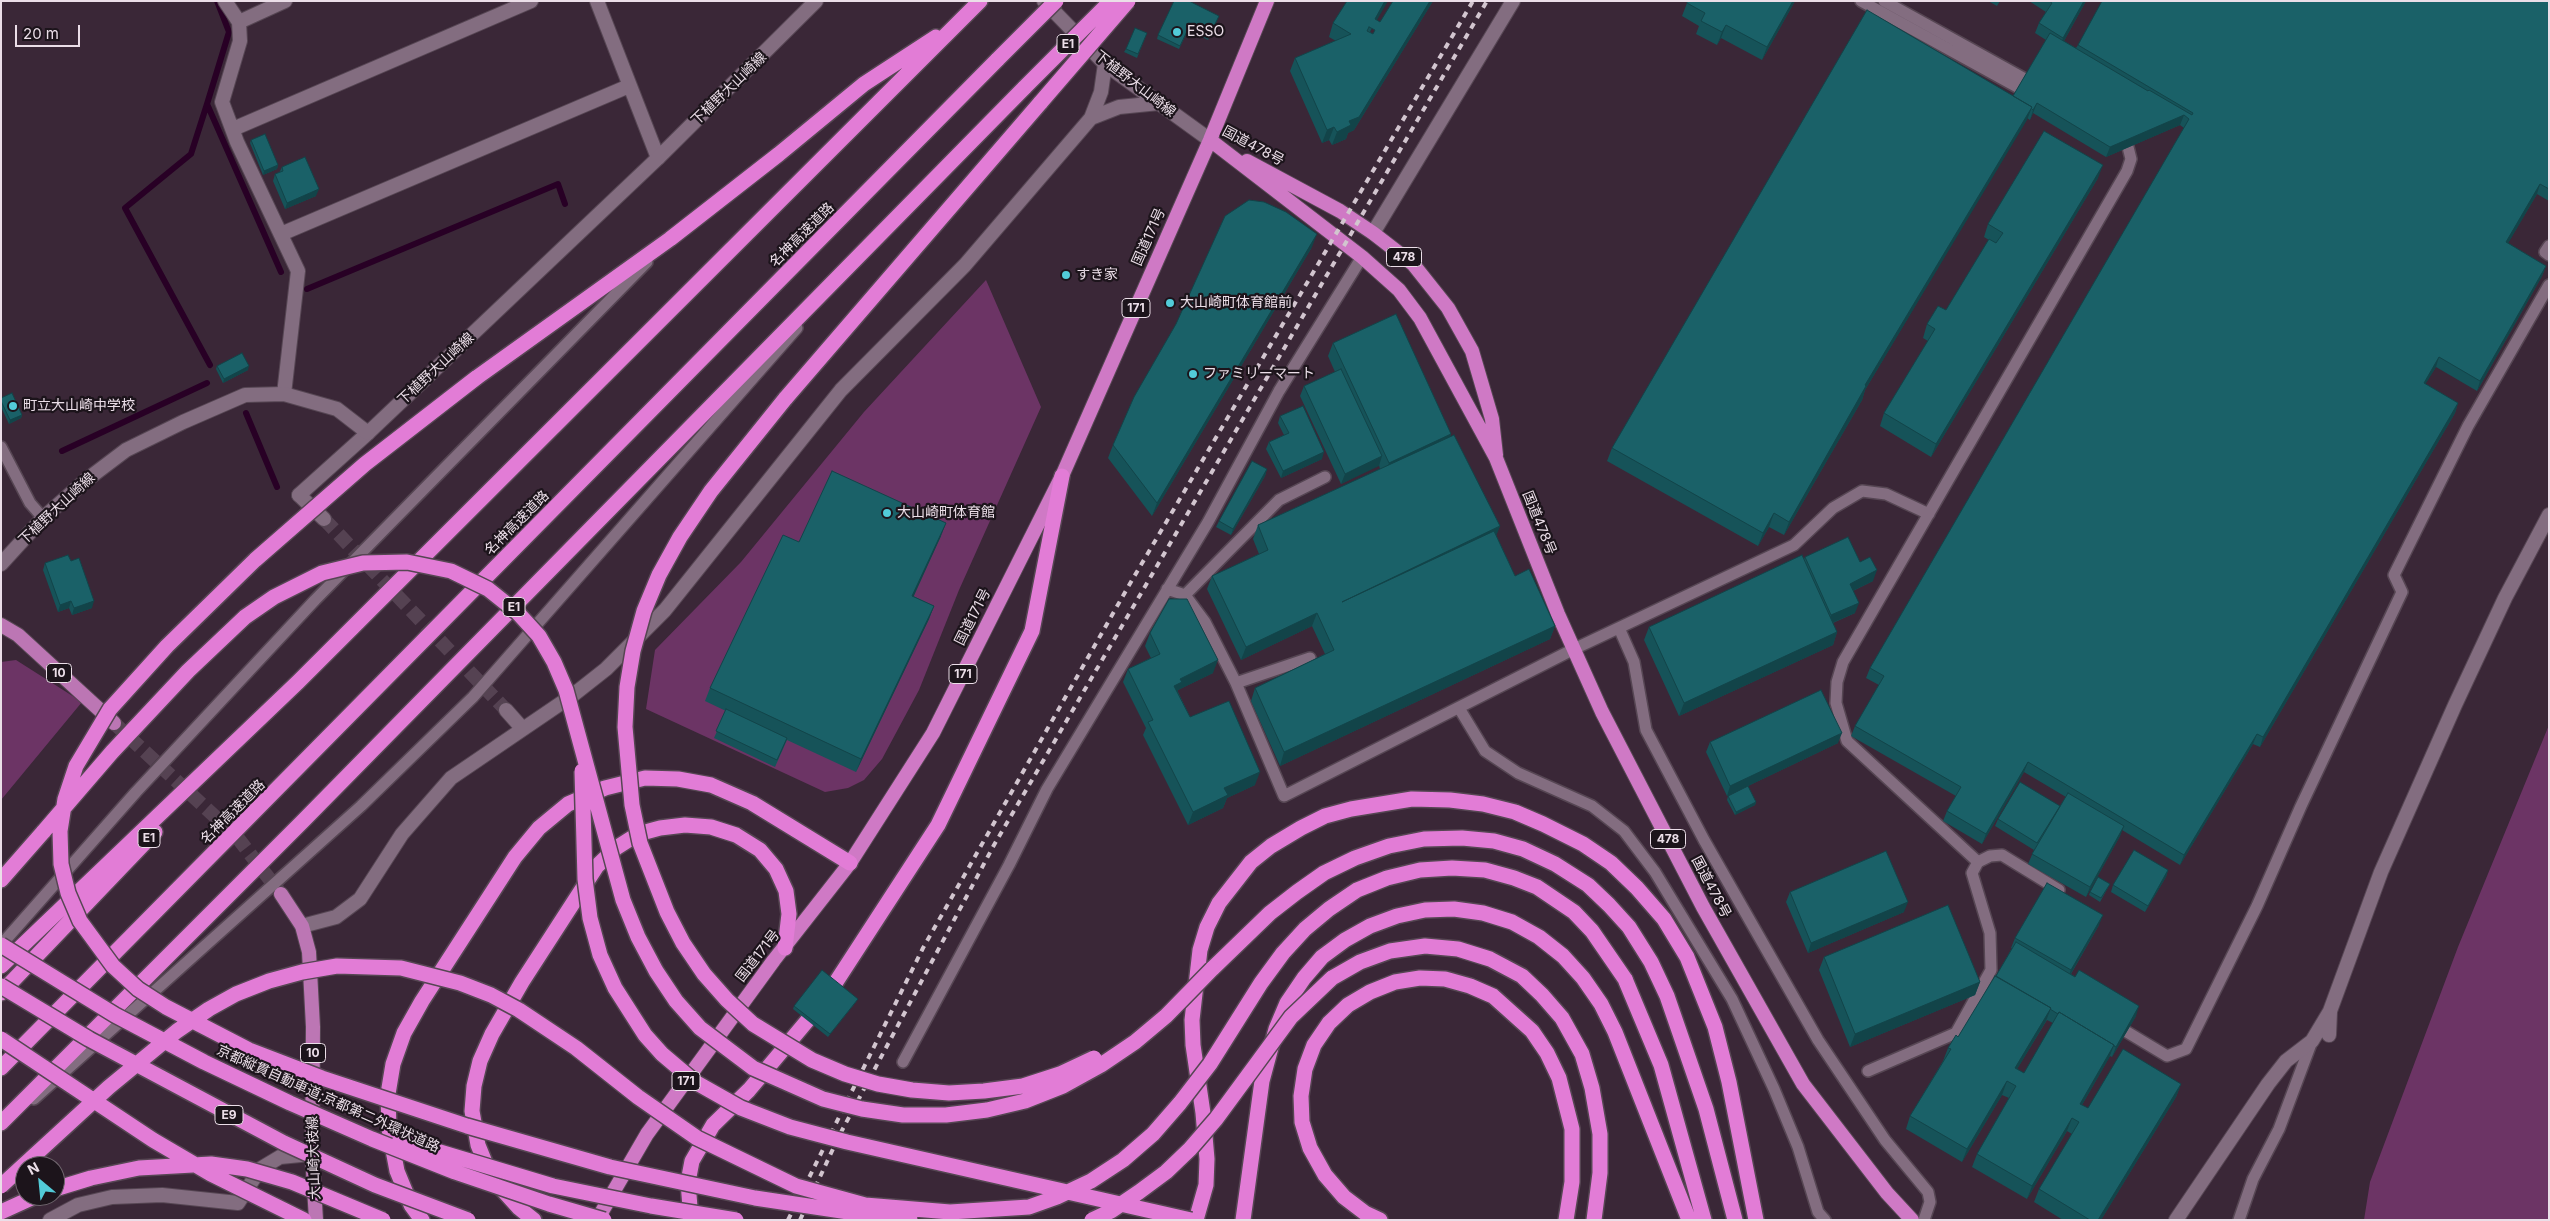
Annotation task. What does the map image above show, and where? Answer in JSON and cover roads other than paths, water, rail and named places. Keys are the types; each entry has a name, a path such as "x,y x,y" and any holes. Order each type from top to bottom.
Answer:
{"highway":[{"name":"E1","path":"1,966 298,682 980,1"},
{"name":"名神高速道路","path":"1,1068 1056,1"},
{"name":"E1","path":"1,1123 1111,1"},
{"path":"1128,1 785,399 711,491 671,552 644,611 633,651 627,687 625,727 627,766 640,843 667,912 683,943 704,974 727,1000 754,1024 812,1060 878,1084 912,1090 949,1092 1022,1086 1068,1071 1098,1057 1132,1035 1168,1008 1212,969"},
{"name":"国道171号","path":"597,1220 648,1134 850,863 932,733 1062,476 1210,140 1267,1"},
{"path":"916,1220 881,1218 755,1198 610,1167 476,1129 322,1078 249,1050 166,1007 138,988 113,966 80,921 68,893 61,864 60,831 65,799 76,766 110,709 167,646 255,560 365,464 476,378 670,239 779,154 864,84 962,20"},
{"name":"国道478号","path":"1210,140 1340,210 1413,264 1448,308 1472,351 1492,419 1496,441 1496,458"},
{"name":"国道478号","path":"1210,140 1362,257 1399,290 1420,318 1496,458 1574,649 1602,712 1703,907 1803,1084 1887,1193 1912,1220"},
{"path":"691,1220 688,1182 692,1161 713,1125 749,1090 823,1002 938,825 1032,631 1062,476"},
{"path":"1,880 112,752 188,671 245,617 274,597 322,573 356,565 387,561 430,565 451,571 488,589 518,612 538,636 563,683 624,900 638,937 656,972 676,1001 700,1028 753,1068 822,1099 862,1110 946,1116 987,1110 1025,1101 1063,1086 1135,1042 1166,1016 1270,913 1324,873 1355,858 1389,846 1424,839 1462,838 1494,841 1522,849 1555,864 1588,885 1629,927 1656,973 1676,1020 1746,1220"},
{"name":"E1","path":"1,993 298,682"},
{"path":"575,722 583,778 585,879 596,942 609,978 628,1010 654,1046 681,1071 725,1100 790,1126 847,1142 1191,1220"},
{"path":"422,1220 411,1205 397,1171 389,1129 388,1094 393,1064 404,1033 422,1001 515,857 539,828 568,804 605,788 645,778 678,779 711,785 752,803 850,863"},
{"path":"1196,1220 1206,1185 1203,1113 1193,1045 1196,976 1207,927 1219,903 1251,862 1271,846 1325,816 1351,808 1412,799 1450,800 1483,804 1514,812 1583,844 1611,863 1637,888 1664,919 1687,957 1715,1027 1729,1082 1756,1220"},
{"path":"534,1220 518,1208 491,1177 478,1145 472,1111 474,1086 480,1061 492,1034 522,982 597,866 616,848 638,834 660,828 685,825 711,827 736,835 760,850 776,869 786,890 789,914 785,948"},
{"path":"933,1220 992,1215 1029,1207 1057,1197 1091,1181 1122,1160 1153,1134 1210,1064 1283,953 1306,929 1329,909 1357,890 1387,878 1420,870 1452,868 1485,870 1537,887 1574,912 1592,931 1625,979 1661,1065 1704,1220"},
{"path":"1243,1220 1262,1081 1276,1029 1287,1003 1304,978 1322,957 1345,940 1370,926 1397,916 1424,910 1454,910 1483,913 1512,922 1539,937 1563,956 1583,978 1601,1004 1615,1032 1689,1220"},
{"name":"京都縦貫自動車道;京都第二外環状道路","path":"1,945 115,1015 204,1062 290,1103 454,1172 549,1204 604,1220"},
{"path":"1092,1220 1111,1211 1139,1192 1166,1172 1190,1148 1216,1118 1292,1017 1332,978 1360,962 1390,951 1424,946 1458,949 1490,959 1522,976 1562,1018 1582,1054 1592,1088 1600,1134 1600,1173 1594,1220"},
{"path":"1,1186 109,1087 177,1031 209,1009 245,991 302,972 336,966 370,966 431,974 491,995 519,1010 576,1048 638,1097 697,1138 796,1186 865,1205 905,1209 950,1212 1029,1207"},
{"path":"1380,1220 1365,1213 1344,1196 1325,1175 1310,1148 1302,1122 1301,1096 1305,1069 1314,1045 1329,1023 1348,1005 1386,985 1420,978 1445,979 1470,986 1493,996 1532,1031 1547,1054 1559,1078 1572,1129 1572,1182 1566,1220"},
{"name":"E9","path":"1,986 98,1044 284,1143 375,1185 468,1220"},
{"path":"1,1040 153,1140 211,1174 304,1220"},
{"path":"290,1103 458,1159 553,1186 651,1206 736,1220"},
{"path":"1706,1109 1735,1220"},
{"path":"65,1186 91,1178 139,1168 186,1164 219,1165 247,1169 292,1182 383,1220"},
{"path":"1,1212 15,1206"}],"main road":[{"name":"10","path":"1,625 18,635 114,723"},
{"name":"大山崎大枝線","path":"281,894 302,926 310,952 312,980 312,1154 316,1220"}],"street":[{"path":"225,1 238,22 240,41 222,102 298,272 284,394"},
{"path":"238,22 284,1"},
{"path":"233,129 531,1"},
{"path":"597,1 628,86 658,158"},
{"name":"下植野大山崎線","path":"1,564 43,518 85,480 126,450 183,422 245,396 284,394 337,409 368,433 658,158 816,1"},
{"name":"下植野大山崎線","path":"1044,1 1105,64 1210,140"},
{"path":"1373,233 1513,1"},
{"path":"302,926 336,917 360,899 402,834 451,778 522,728 574,695 606,669 665,610 841,390 965,265 1092,118 1101,92 1105,64"},
{"path":"281,234 628,86"},
{"path":"1092,118 1119,107 1159,103"},
{"path":"324,519 300,495 368,433"},
{"path":"2176,1220 2268,1084 2286,1061 2312,1041 2330,1012 2382,872 2451,714 2505,598 2549,515"},
{"path":"506,710 522,728"},
{"path":"2329,1035 2330,1012"},
{"path":"50,1220 78,1205 112,1197 162,1195 238,1204 260,1169 280,1157 312,1154"}],"lane":[{"path":"1861,1 2020,88 2025,79 1884,1"},
{"path":"1978,862 1847,741 1836,703 1837,682 1843,662 2127,171 2131,159 2128,147"},
{"path":"1,945 136,792 314,600 670,239"},
{"path":"2549,246 2546,252 2549,255"},
{"name":"E1","path":"1,1129 361,806 473,697 863,253"},
{"path":"903,1062 1009,865 1047,789 1208,522 1279,391 1362,257"},
{"path":"2127,1032 2168,1056 2186,1050 2257,906 2301,806 2402,592 2394,574 2468,426 2549,284"},
{"path":"1,447 30,503 43,518"},
{"path":"1185,595 1279,500 1325,477"},
{"path":"1167,589 1185,595 1205,622 1236,683 1284,796 1574,649 1794,545 1833,508 1862,491 1886,494 1929,514"},
{"path":"1619,628 1634,662 1646,730 1704,840 1818,1040 1885,1140 1928,1192 1930,1202 1924,1220"},
{"path":"1236,683 1310,658"},
{"path":"1459,708 1485,751 1518,773 1592,806 1624,832 1655,872 1732,999 1774,1089 1798,1147 1818,1212 1826,1220"},
{"path":"1868,1070 1956,1033 1991,970 1990,933 1972,873 1978,862 1990,856 2002,855 2070,896"},
{"path":"2239,1220 2254,1179 2279,1129 2312,1041"}],"waterway":[{"path":"217,1 229,32 207,104 281,272"},
{"path":"207,104 191,154 125,208 210,365"},
{"path":"307,289 558,184 565,204"},
{"path":"62,451 207,383"},
{"path":"246,413 277,487"}],"tunnel":[{"path":"324,519 506,710"},
{"path":"114,723 237,837 281,894"}],"railway":[{"path":"788,1220 923,948 1128,587 1473,1"},
{"path":"800,1220 839,1136 994,845 1487,1"}],"place":[{"name":"ESSO","path":"1177,32"},
{"name":"すき家","path":"1066,275"},
{"name":"大山崎町体育館前","path":"1170,303"},
{"name":"ファミリーマート","path":"1193,374"},
{"name":"町立大山崎中学校","path":"13,406"},
{"name":"大山崎町体育館","path":"887,513"}]}
